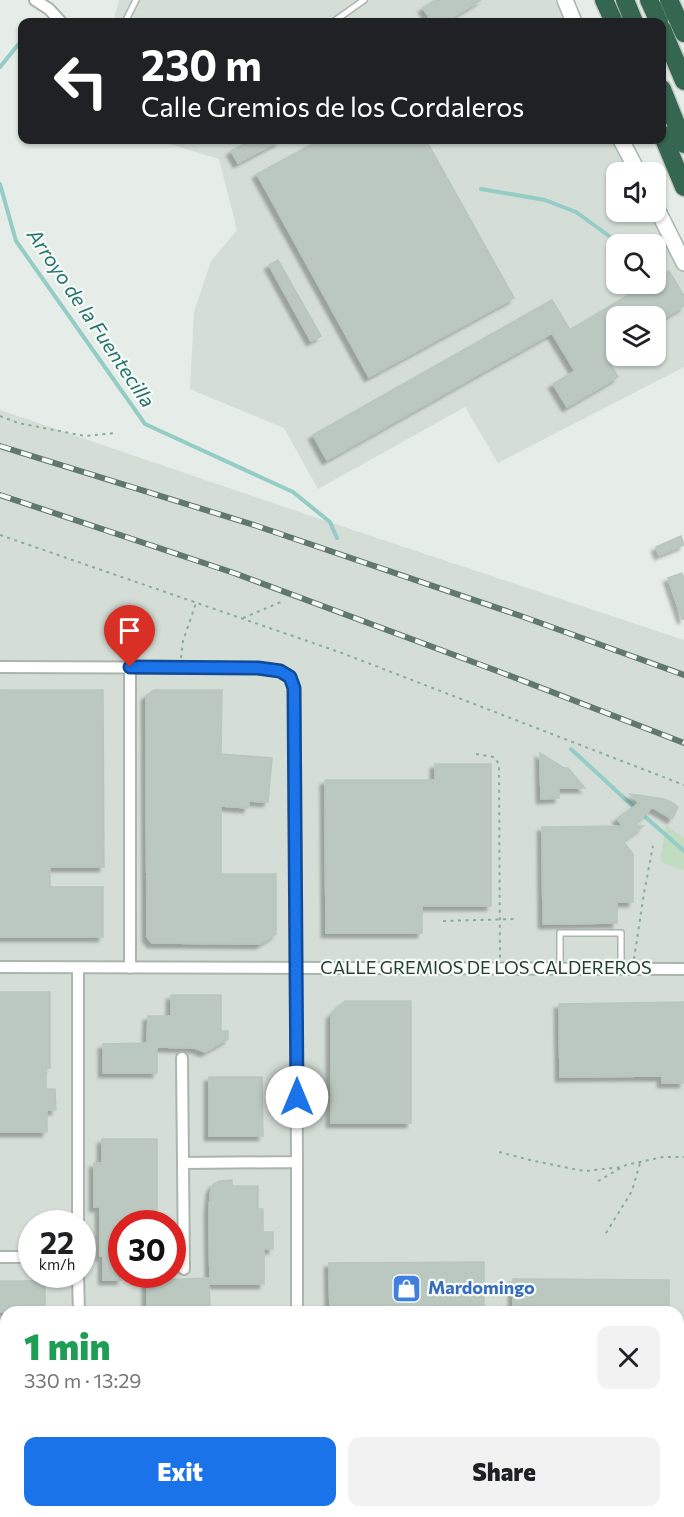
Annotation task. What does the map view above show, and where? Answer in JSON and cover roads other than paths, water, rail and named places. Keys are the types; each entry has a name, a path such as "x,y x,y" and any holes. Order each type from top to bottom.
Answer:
{"highway":[{"path":"625,0 632,18"},
{"path":"649,0 657,18"},
{"path":"669,0 684,33"},
{"path":"677,0 684,18"},
{"path":"666,38 684,81"},
{"path":"666,99 684,144"},
{"path":"666,144 684,187"}],"main road":[{"path":"565,0 572,18"},
{"path":"623,144 633,162"},
{"path":"664,222 684,263"}],"street":[{"path":"35,0 57,18"},
{"path":"0,667 258,668 280,671 290,677 294,688 297,1306"},
{"path":"130,667 130,968"},
{"name":"CALLE GREMIOS DE LOS CALDEREROS","path":"0,968 684,969"},
{"path":"78,968 78,1210"},
{"path":"182,1058 183,1210"},
{"path":"183,1163 297,1162"},
{"path":"0,1257 18,1257"},
{"path":"78,1288 79,1306"}],"lane":[{"path":"127,18 136,0"},
{"path":"339,18 364,0"},
{"path":"560,968 560,933 621,933 621,969"}],"waterway":[{"path":"0,67 18,45"},
{"name":"Arroyo de la Fuentecilla","path":"0,184 16,241 145,424 293,492 330,522 337,538"},
{"path":"481,189 545,200 576,212 606,234"},
{"name":"Arroyo de la Fuentecilla","path":"571,749 636,809"},
{"name":"Arroyo de la Fuentecilla","path":"642,814 684,851"}],"railway":[{"path":"0,446 257,526 521,616 684,675"},
{"path":"0,495 234,573 684,743"}],"place":[{"name":"Mardomingo","path":"407,1288"}]}
